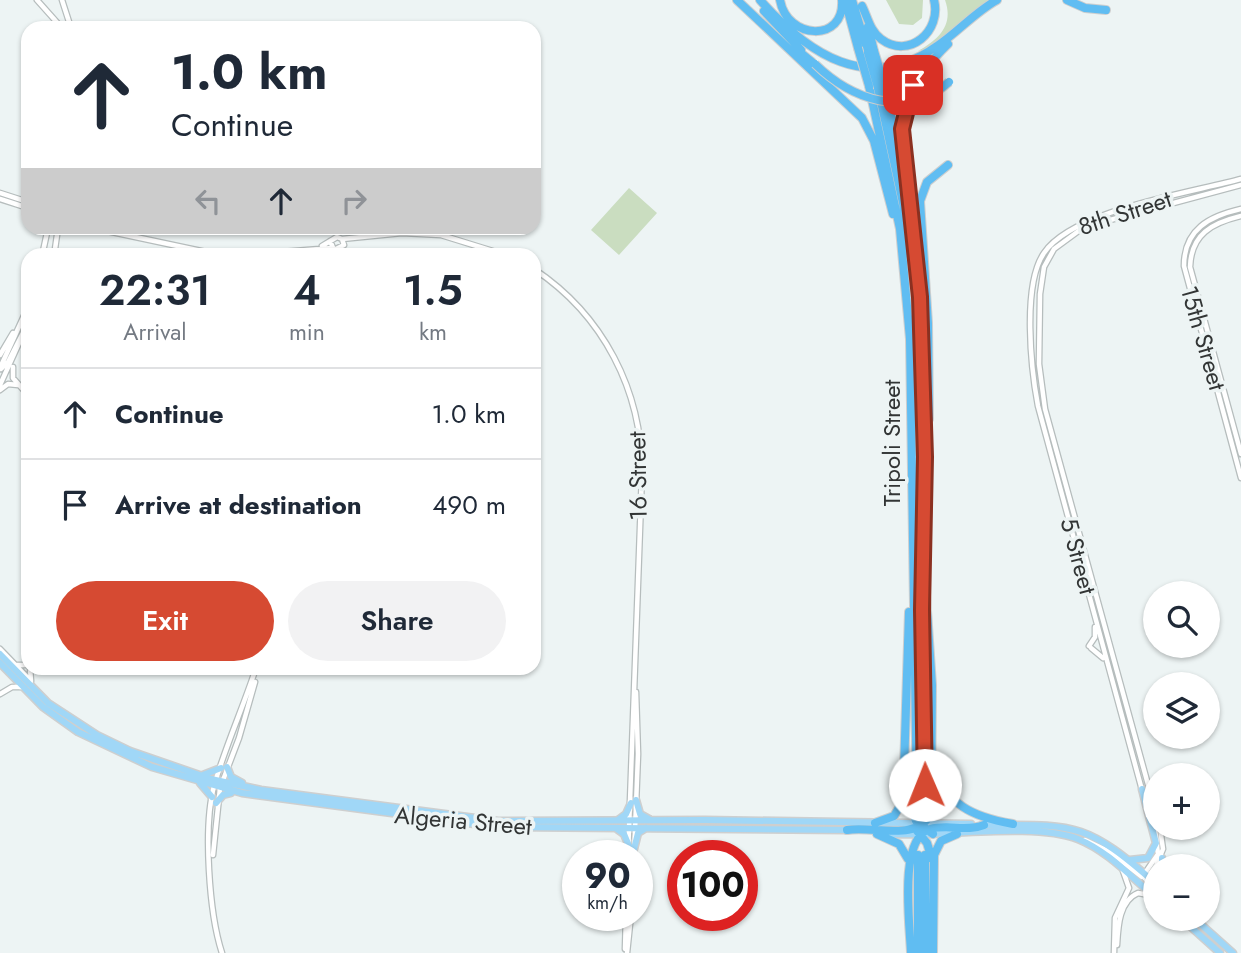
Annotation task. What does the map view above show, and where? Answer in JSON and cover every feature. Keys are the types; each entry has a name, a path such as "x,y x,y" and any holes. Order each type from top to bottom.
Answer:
{"highway":[{"path":"737,0 862,118 874,141 901,244"},
{"path":"745,0 844,88 867,98 898,102 930,96 948,82"},
{"path":"758,0 773,22 814,63"},
{"path":"758,0 821,54 841,64 860,68 884,67 912,60 936,47 997,0"},
{"path":"780,0 790,22 816,32 835,22 841,13 843,0"},
{"path":"843,0 858,48 877,86"},
{"path":"852,0 871,52"},
{"path":"861,3 877,36 890,44 905,46 918,42 931,30 936,17 934,0"},
{"path":"1068,0 1085,8 1106,10"},
{"path":"861,3 877,86 910,201"},
{"path":"919,314 918,264 902,129 909,95 924,68 971,19"},
{"name":"Tripoli Street","path":"877,86 903,203 919,314 925,457 921,805 914,593 912,380 901,244 877,86"},
{"path":"925,457 929,355 920,201 927,182 948,165"},
{"path":"911,953 909,865 912,848 931,810 931,653 928,602 923,583"},
{"path":"875,823 890,818 901,808 909,609 914,593"},
{"path":"932,746 939,777 954,802 972,814 1013,824"},
{"path":"905,750 908,804 922,829 933,862 933,953"},
{"path":"902,825 922,829"},
{"path":"847,830 984,825"},
{"path":"877,834 899,844 909,865"},
{"path":"933,862 939,844 957,834"},
{"path":"918,953 922,855 926,953"}],"main road":[{"name":"Algeria Street","path":"0,654 21,674"},
{"name":"Algeria Street","path":"0,663 52,715 78,732 130,758 244,790 483,827 611,828 654,820 902,825"},
{"name":"Algeria Street","path":"22,675 65,717 130,751 200,779"},
{"path":"224,768 244,790 214,800 200,779 224,768"},
{"path":"1128,859 1144,860 1155,848 1142,789"},
{"name":"Algeria Street","path":"244,790 485,820 616,821 648,827 847,830 877,834 922,829 957,834 1034,833 1078,839 1118,865 1143,887"},
{"path":"634,801 640,814 654,820"},
{"path":"616,821 626,814 634,801"},
{"path":"984,825 1052,825 1080,830 1106,843 1143,874"},
{"path":"636,840 638,833 648,827"},
{"path":"611,828 624,834 627,840"},
{"path":"1201,931 1220,953"},
{"path":"1205,931 1233,953"}],"street":[{"path":"39,0 57,21"},
{"path":"60,0 68,21"},
{"name":"8th Street","path":"1034,280 1044,253 1080,223 1241,179"},
{"path":"1216,191 1228,182"},
{"name":"8th Street","path":"1041,281 1051,252 1082,228 1241,185"},
{"path":"0,193 21,200"},
{"path":"0,199 21,206"},
{"name":"15th Street","path":"1241,209 1217,215 1199,227 1189,240 1184,266 1241,478"},
{"name":"15th Street","path":"1241,216 1223,220 1198,237 1190,263 1241,454"},
{"path":"126,235 187,248"},
{"path":"340,248 354,239 386,235"},
{"path":"441,235 483,248"},
{"path":"322,247 335,237 338,248"},
{"path":"330,241 337,248"},
{"path":"314,248 330,248"},
{"name":"16 Street","path":"541,276 575,303 603,337 626,381 637,419 642,473 634,677 632,840"},
{"name":"5 Street","path":"1034,280 1032,347 1038,406 1142,789"},
{"name":"5 Street","path":"1041,281 1039,364 1045,409 1143,766"},
{"path":"0,355 21,329"},
{"path":"0,368 21,332"},
{"path":"1203,337 1206,337 1217,363"},
{"path":"0,388 21,338"},
{"path":"1032,347 1037,348 1039,364"},
{"path":"14,359 12,374 20,386"},
{"path":"0,388 8,384 20,386"},
{"path":"1095,620 1096,634 1090,647 1102,655 1109,671"},
{"path":"0,649 21,671"},
{"path":"15,665 21,666"},
{"path":"7,690 9,673"},
{"path":"24,675 65,717"},
{"path":"30,675 31,682"},
{"path":"224,768 255,675"},
{"path":"222,953 213,914 209,822 218,784 246,716 255,675"},
{"path":"0,694 23,687"},
{"path":"245,702 246,716"},
{"path":"1078,839 1104,848 1143,875"},
{"path":"1115,953 1117,913 1129,888 1127,876 1118,865"},
{"path":"1116,934 1129,898 1143,893"},
{"path":"626,953 628,931"}],"green space":[{"path":"886,0 923,0 922,18 913,25 899,24"},
{"path":"945,0 989,0 929,48 918,51 943,30 948,17"},
{"path":"936,50 907,90 901,113 900,140 892,108 896,93 888,70"},
{"path":"629,188 657,213 619,255 591,230"}],"route":[{"path":"913,85 905,108 902,129 920,297 925,457 922,703 925,785"}]}
